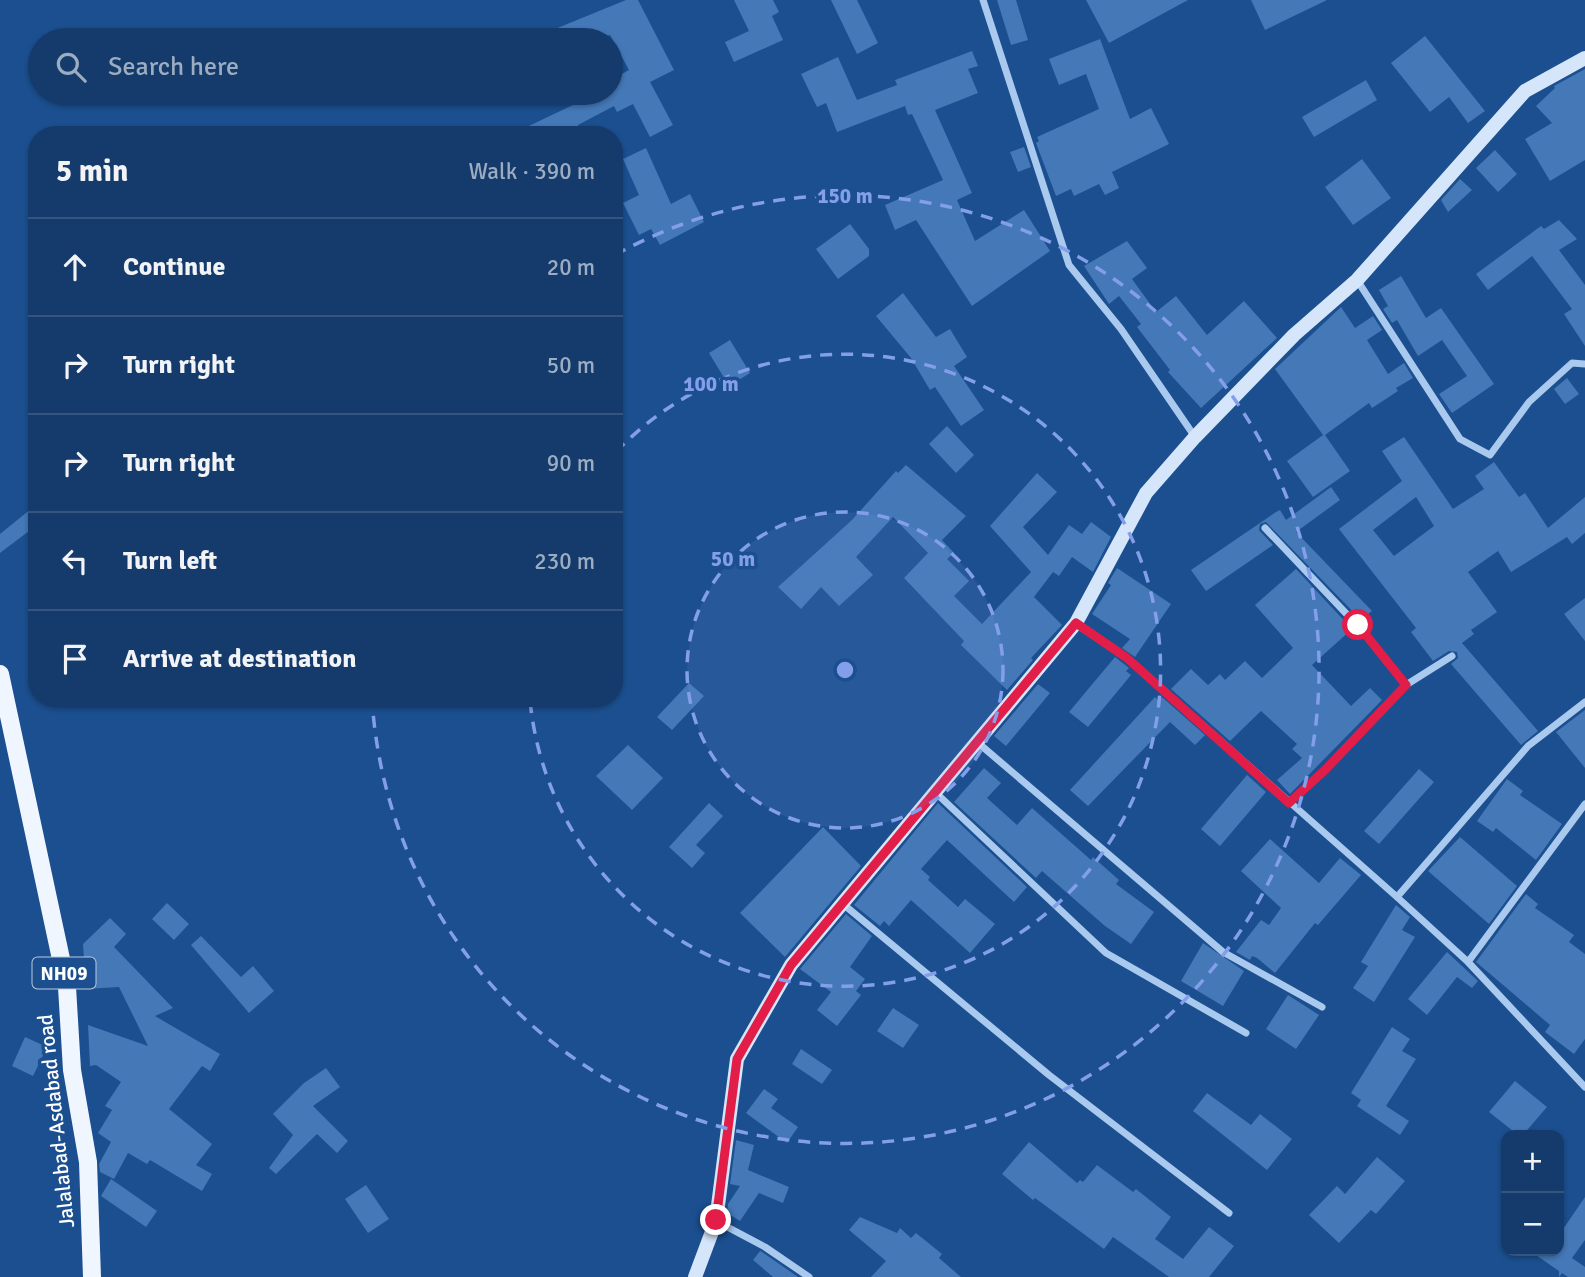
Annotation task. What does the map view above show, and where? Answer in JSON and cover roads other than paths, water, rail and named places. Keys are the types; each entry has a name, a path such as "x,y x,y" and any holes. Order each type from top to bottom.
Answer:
{"main road":[{"name":"Jalalabad-Asdabad road","path":"0,674 67,986 72,1070 88,1161 92,1277"}],"street":[{"path":"983,0 1069,265 1121,329 1195,436"},
{"path":"695,1277 716,1220 737,1059 791,965 1076,623 1146,493 1195,436 1294,335 1357,281 1525,92 1585,58"},
{"path":"1357,281 1461,439 1483,453 1490,454 1529,402 1572,363 1585,364"},
{"path":"1265,528 1358,625 1406,685"},
{"path":"1076,623 1127,658 1397,897 1468,962 1585,1087"},
{"path":"1289,803 1325,770 1406,685 1452,656"},
{"path":"1397,897 1528,746 1585,702"},
{"path":"977,742 1223,952 1322,1007"},
{"path":"935,792 1091,941 1246,1033"},
{"path":"1468,962 1585,804"},
{"path":"842,903 1049,1075 1229,1213"},
{"path":"716,1220 765,1247 809,1277"}]}
